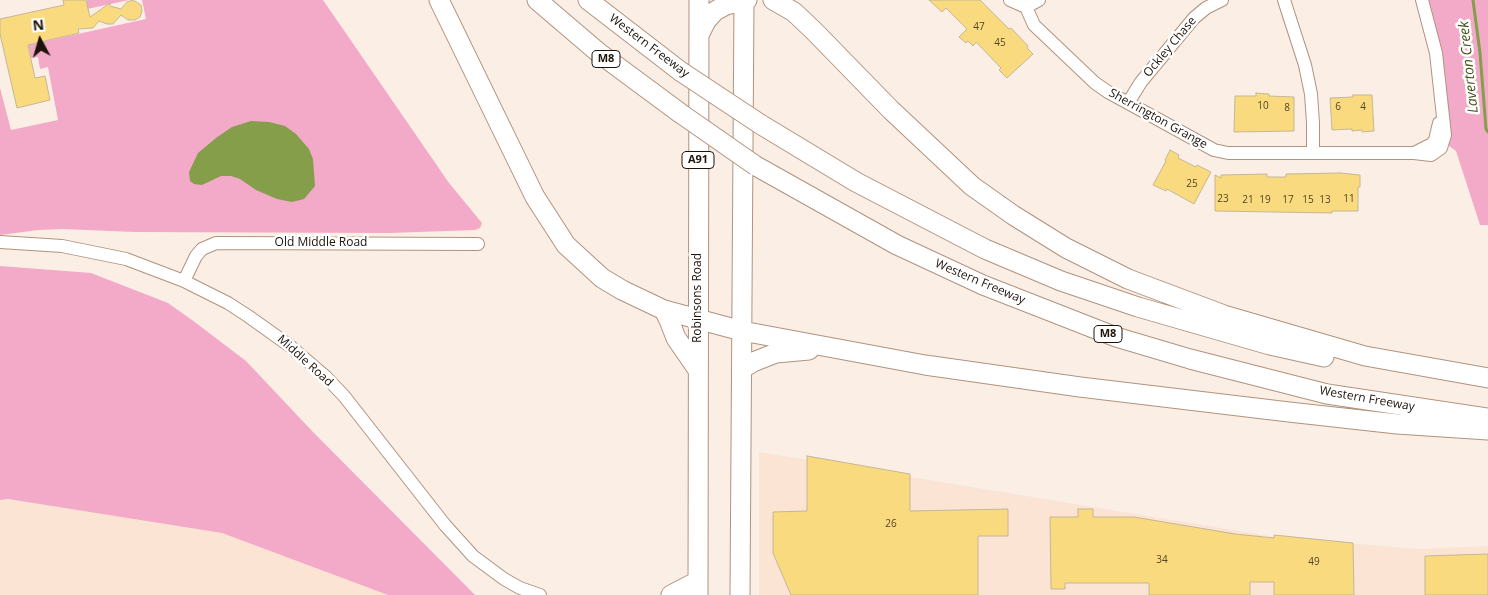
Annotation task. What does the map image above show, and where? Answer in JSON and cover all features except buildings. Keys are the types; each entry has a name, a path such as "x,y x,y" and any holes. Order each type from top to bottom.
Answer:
{"highway":[{"path":"439,0 535,197 561,239 602,278 634,297 664,310 742,331 925,365 1080,387 1397,424 1488,430"},
{"name":"Western Freeway","path":"537,0 599,53 756,166 897,245 983,285 1116,337 1190,359 1327,394 1488,418"},
{"name":"Western Freeway","path":"588,0 680,71 760,124 856,182 985,249 1061,282 1138,307 1270,345 1350,362 1488,380"},
{"name":"Robinsons Road","path":"698,588 699,320 697,282 699,0"},
{"path":"698,36 706,21 715,11 726,5 745,0 740,595"},
{"path":"760,0 777,3 794,12 891,110 972,186 1013,215 1066,248 1128,279 1224,315 1365,356 1488,380"},
{"path":"664,310 676,338 698,370"},
{"path":"742,369 753,362 776,353 807,350 845,351"},
{"path":"671,595 698,588"}],"street":[{"name":"Sherrington Grange","path":"1010,0 1031,2 1034,25 1095,83 1214,150 1228,153 1414,153 1432,144 1438,144 1442,114 1436,53 1422,0"},
{"name":"Ockley Chase","path":"1128,103 1141,82 1194,18 1206,8 1222,0"},
{"path":"1284,0 1311,94 1314,122 1313,152"},
{"name":"Middle Road","path":"0,242 54,245 107,254 148,266 184,281 241,312 271,331 308,360 344,396 459,541 488,568 520,588 540,595"},
{"name":"Old Middle Road","path":"184,281 196,256 208,245 216,243 478,244"}],"shaded area":[{"path":"88,0 129,0 64,14 62,6"},
{"path":"142,0 323,0 449,183 482,223 480,228 475,230 389,233 135,232 63,229 0,235 0,88 11,130 58,120 48,67 40,69 38,57 31,58 28,45 146,19"},
{"path":"1427,0 1488,0 1488,225 1480,225 1456,151 1448,145"},
{"path":"251,121 269,122 285,126 296,134 309,149 313,159 315,186 304,199 292,202 277,199 231,176 221,176 202,185 194,184 190,181 189,172 198,153 232,127"},
{"path":"0,266 91,273 168,303 246,361 312,431 475,595 388,595 222,533 8,499 0,500"},
{"path":"759,452 1276,537 1419,549 1488,546 1488,595 759,595"},
{"path":"8,499 222,533 388,595 0,595 0,500"}],"waterway":[{"name":"Laverton Creek","path":"1473,0 1480,53 1486,129 1488,132"}]}
